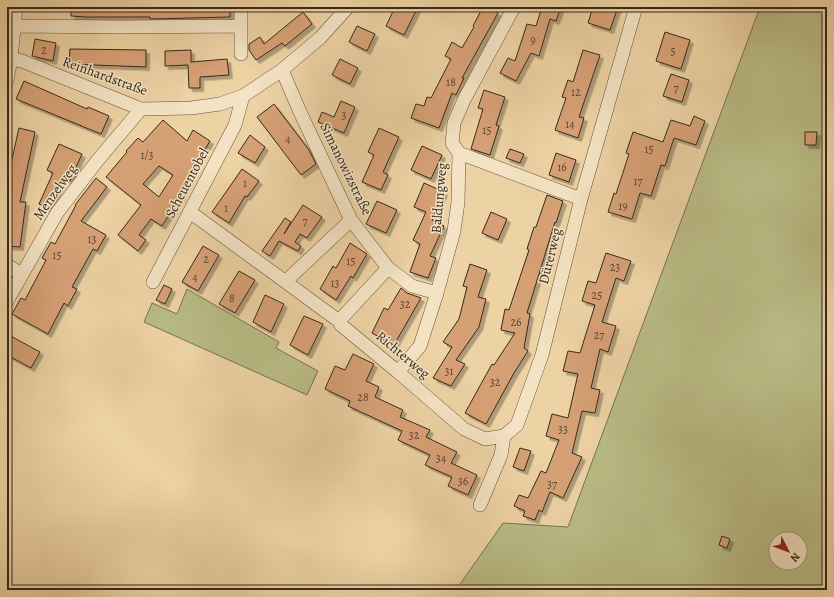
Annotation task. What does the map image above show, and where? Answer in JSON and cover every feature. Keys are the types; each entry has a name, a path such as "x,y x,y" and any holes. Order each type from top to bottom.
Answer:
{"street":[{"path":"7,80 11,59 16,7"},
{"path":"241,7 241,54"},
{"name":"Reinhardstraße","path":"11,59 22,61 141,109 191,108 220,104 243,96 282,70 320,38 348,7"},
{"name":"Baldungweg","path":"398,372 420,346 437,293 454,231 458,202 459,153 452,143 454,123 464,100 514,7"},
{"name":"Dürerweg","path":"504,436 516,425 542,355 581,199 636,7"},
{"path":"14,26 241,26"},
{"name":"Simanowizstraße","path":"282,70 351,220 388,268 412,286 437,293"},
{"name":"Scheuentobel","path":"153,282 235,125 243,96"},
{"name":"Menzelweg","path":"7,301 57,213 97,161 141,109"},
{"path":"459,153 581,199"},
{"name":"Richterweg","path":"190,212 286,281 338,321 464,429 486,439 504,436"},
{"path":"286,281 351,220"},
{"path":"7,265 22,274"},
{"path":"338,321 388,268"},
{"path":"480,505 501,455 504,436"}],"green space":[{"path":"760,7 827,7 827,590 456,590 503,523 568,527"},
{"path":"187,289 279,342 276,348 318,371 307,395 144,322 152,303 177,314"}],"building":[{"path":"71,7 230,7 230,17 150,19 150,17 86,17 71,16"},
{"path":"395,7 418,7 404,35 386,26"},
{"path":"483,7 487,7 498,13 462,78 464,78 456,95 452,93 439,128 411,118 416,104 424,106 427,97 431,98 451,59 445,56 452,42 462,48"},
{"path":"542,7 561,7 556,21 550,19 539,56 531,53 516,81 500,73 508,58 515,61 527,24 536,26"},
{"path":"593,7 618,7 610,30 588,23"},
{"path":"303,12 312,24 285,46 282,43 256,60 249,50 249,44 260,37 264,44"},
{"path":"357,26 375,34 367,51 349,42"},
{"path":"665,32 690,40 681,69 656,61"},
{"path":"35,39 56,43 53,61 32,56"},
{"path":"70,49 146,50 146,67 69,64"},
{"path":"191,50 191,62 227,59 229,75 200,77 200,88 189,88 188,65 165,66 165,51"},
{"path":"583,50 600,55 579,117 584,118 578,138 555,130 566,98 562,97 568,80 573,82"},
{"path":"340,59 358,68 350,84 332,75"},
{"path":"671,74 689,80 682,102 663,96"},
{"path":"24,81 87,109 88,107 109,116 101,134 16,99"},
{"path":"484,90 505,97 496,125 499,126 490,155 471,149 483,109 478,108"},
{"path":"341,101 355,107 344,133 318,122 322,112 334,117"},
{"path":"274,104 309,150 316,164 301,175 257,117"},
{"path":"694,116 705,121 696,145 674,138 665,166 661,165 651,196 640,193 632,219 608,212 614,193 616,194 629,154 626,153 633,132 663,142 671,120 690,126"},
{"path":"163,120 187,141 193,130 210,141 179,193 182,195 162,226 151,219 139,235 146,240 138,251 118,235 141,205 106,177 138,138 143,142","holes":["159,166 173,175 159,197 143,184"]},
{"path":"19,128 35,132 20,202 26,202 20,247 7,246 7,181"},
{"path":"379,128 399,137 383,172 388,175 381,190 362,182 374,155 368,152"},
{"path":"805,132 817,132 816,145 805,145"},
{"path":"250,135 265,147 255,163 238,153"},
{"path":"59,144 82,154 70,181 64,178 49,209 39,204 53,173 47,170"},
{"path":"422,146 442,155 431,179 411,170"},
{"path":"510,149 524,154 520,163 506,158"},
{"path":"556,153 576,160 569,182 549,175"},
{"path":"242,169 259,181 247,197 245,196 229,223 212,212"},
{"path":"96,178 107,187 81,221 106,235 97,251 93,249 72,287 77,289 68,306 64,303 48,334 12,314 21,298 25,300 46,260 42,258 51,242 55,244 75,205"},
{"path":"424,183 444,192 432,220 444,226 430,256 436,258 428,278 410,272 420,244 413,240 426,212 414,207"},
{"path":"547,195 563,201 527,313 530,314 524,348 528,351 486,424 465,413 492,364 494,365 515,333 501,330 505,309 509,310 529,250 527,249 534,227 536,227"},
{"path":"377,201 397,210 386,233 366,224"},
{"path":"303,205 322,217 307,238 300,234 295,242 301,246 298,251 279,241 270,256 262,251 285,218 291,222 284,234"},
{"path":"491,212 507,219 498,240 482,233"},
{"path":"350,243 367,254 353,278 351,276 336,300 320,289 333,266 336,268"},
{"path":"203,246 219,255 198,291 182,282"},
{"path":"606,253 631,261 624,281 616,278 602,322 616,326 608,352 600,349 591,388 600,390 595,413 582,411 572,453 582,457 563,498 550,492 542,512 539,510 535,520 523,516 525,511 514,506 519,495 528,498 541,471 546,473 559,440 546,436 552,414 568,418 578,374 563,371 568,351 580,353 595,305 582,301 588,281 596,283"},
{"path":"470,264 487,270 478,297 486,299 479,327 456,360 465,364 451,386 433,378 452,347 443,342 459,319 467,287 463,286"},
{"path":"239,271 255,280 235,313 219,304"},
{"path":"164,285 172,289 165,304 156,300"},
{"path":"401,288 407,293 421,298 394,345 372,333 384,308 388,310"},
{"path":"265,295 284,304 271,332 253,322"},
{"path":"304,316 323,324 308,355 290,345"},
{"path":"7,334 40,352 31,368 7,355"},
{"path":"353,354 374,364 366,381 379,387 375,397 403,410 400,417 430,430 426,437 457,452 451,463 477,475 468,495 448,486 452,477 425,465 430,455 398,440 402,431 348,406 350,401 325,389 335,366 345,370"},
{"path":"520,448 531,451 524,471 513,467"},
{"path":"722,536 730,539 727,548 719,545"}]}
